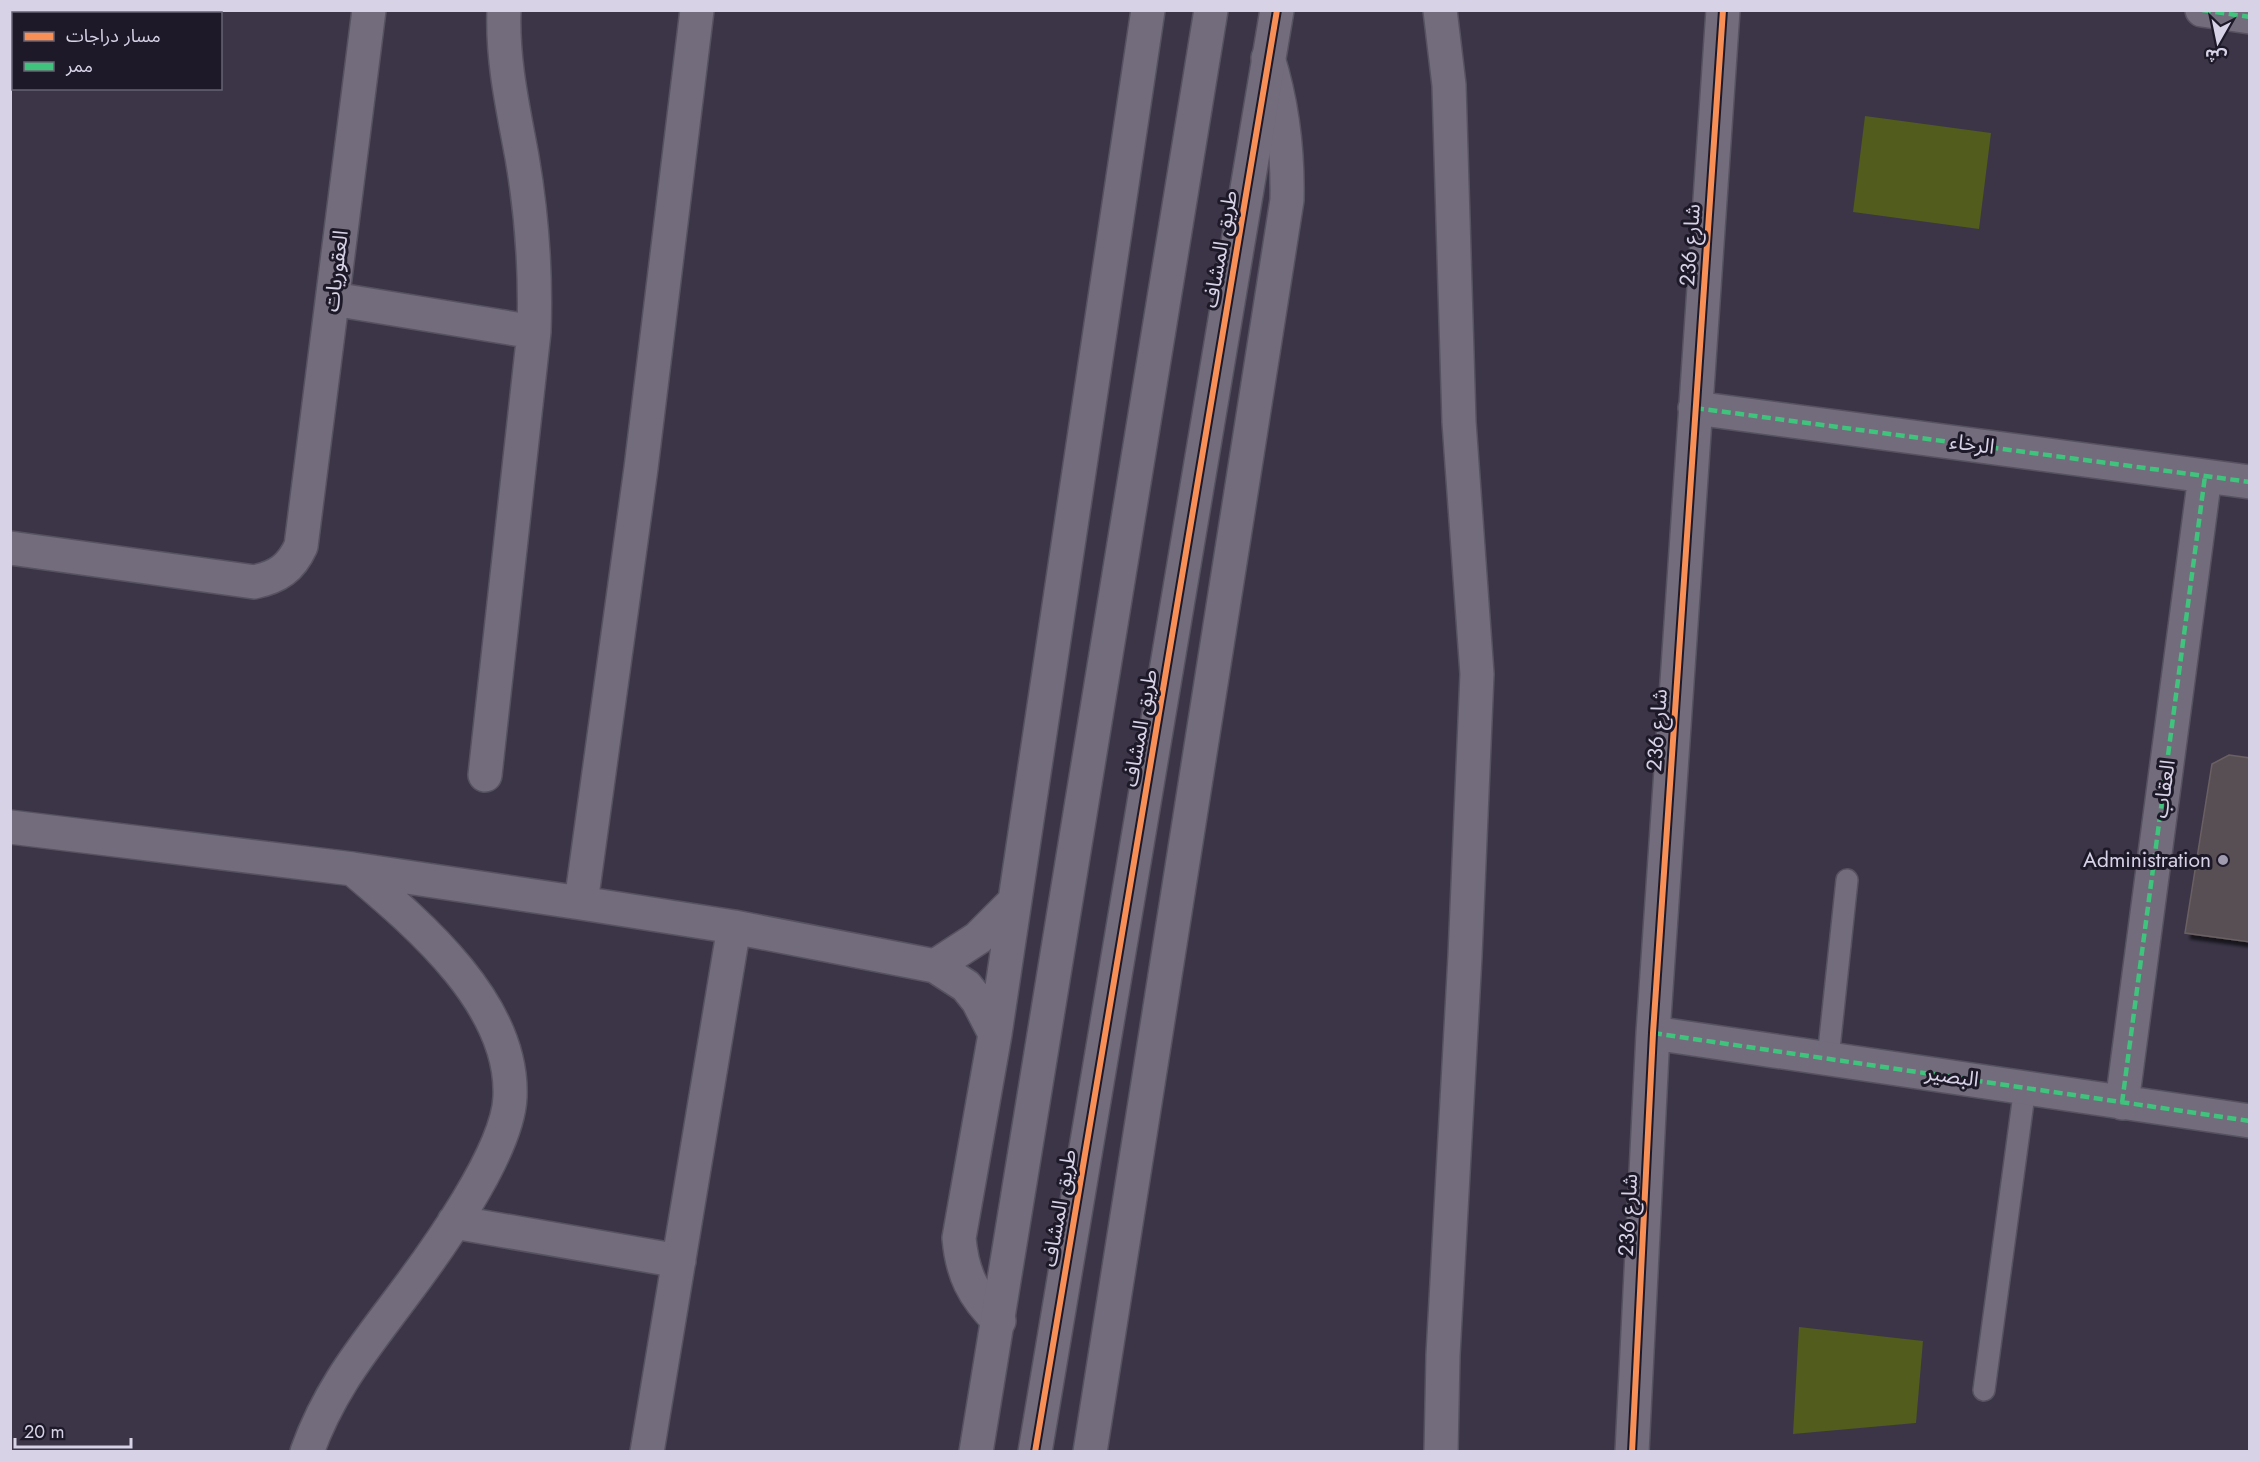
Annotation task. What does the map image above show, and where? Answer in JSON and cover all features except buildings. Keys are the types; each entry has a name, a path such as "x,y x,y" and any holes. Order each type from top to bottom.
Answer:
{"street":[{"name":"العقوريات","path":"10,548 254,582 269,579 283,572 294,560 301,546 369,10"},
{"path":"485,775 534,332 535,288 528,200 506,66 504,10"},
{"path":"581,903 641,468 697,10"},
{"path":"999,1321 981,1304 969,1284 961,1261 959,1238 995,1034 1148,10"},
{"name":"طريق المشاف","path":"976,1452 1211,10"},
{"name":"طريق المشاف","path":"1035,1452 1277,10"},
{"path":"1440,10 1449,85 1459,422 1477,674 1465,956 1443,1355 1441,1452"},
{"name":"شارع 236","path":"1632,1452 1653,1033 1723,10"},
{"path":"2202,10 2250,17"},
{"name":"طريق المشاف","path":"1090,1452 1287,200 1285,128 1279,93 1268,58"},
{"path":"333,299 534,332"},
{"name":"الرخاء","path":"1695,408 2250,482"},
{"name":"العقاب","path":"2122,1103 2205,476"},
{"path":"10,827 353,869 581,903 734,927 935,966 966,986 978,1000 995,1034"},
{"path":"307,1452 335,1389 360,1351 431,1259 454,1222 500,1137 510,1099 509,1063 493,1023 471,988 437,945 353,869"},
{"path":"935,966 978,938 1014,902"},
{"path":"648,1452 734,927"},
{"name":"البصير","path":"1653,1033 2250,1121"},
{"path":"454,1222 679,1261"}],"lane":[{"path":"1828,1058 1847,880"},
{"path":"1984,1390 2025,1087"}],"green space":[{"path":"1865,116 1991,133 1979,229 1853,212"},
{"path":"1799,1327 1923,1341 1916,1423 1793,1434"}],"marked path":[{"path":"2202,10 2250,17"},
{"path":"1695,408 2250,482"},
{"path":"2122,1103 2205,476"},
{"path":"1653,1033 2250,1121"}],"cycle path":[{"path":"1035,1452 1277,10"},
{"path":"1632,1452 1653,1033 1723,10"}],"place":[{"name":"Administration","path":"2223,860"}]}
